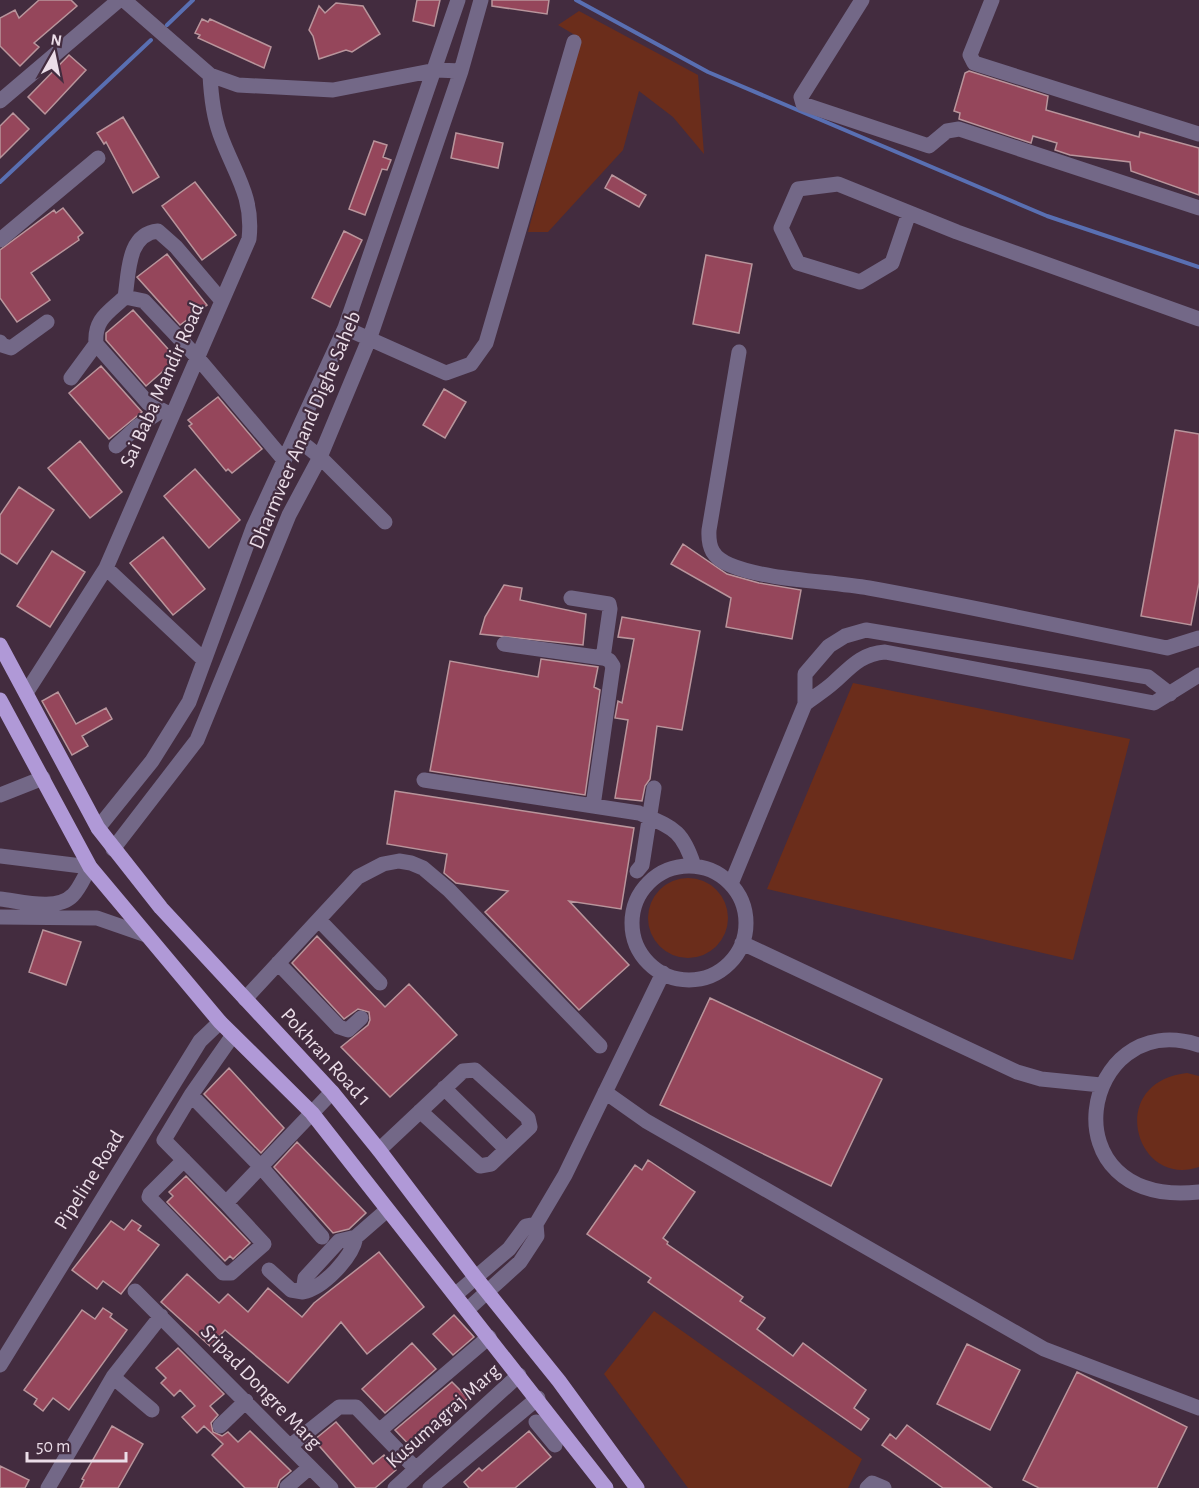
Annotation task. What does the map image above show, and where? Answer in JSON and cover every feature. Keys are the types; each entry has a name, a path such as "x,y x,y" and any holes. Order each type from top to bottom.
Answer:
{"main road":[{"name":"Pokhran Road 1","path":"0,645 98,828 113,849 161,908 332,1092 380,1150 488,1293 559,1381 636,1488"},
{"path":"0,699 90,867 217,1019 312,1113 538,1398 557,1443 606,1488"}],"street":[{"path":"0,101 119,0"},
{"path":"124,0 210,75 238,85 333,90 436,70 461,70"},
{"name":"Dharmveer Anand Dighe Saheb","path":"98,828 152,761 189,702 253,528 345,328 436,70 458,0"},
{"name":"Dharmveer Anand Dighe Saheb","path":"113,849 198,740 289,515 320,457 370,337 461,70 481,0"},
{"path":"862,0 801,97 804,104 929,146 947,131 959,129 1199,208"},
{"path":"992,0 970,55 974,63 1199,134"},
{"path":"345,328 370,337 446,373 471,364 486,343 574,42"},
{"name":"Sai Baba Mandir Road","path":"26,693 106,568 166,413 197,357 249,240 251,221 244,187 215,119 210,75"},
{"path":"0,240 98,158"},
{"path":"909,213 892,263 860,282 798,263 781,228 798,189 838,184 909,213 1199,319"},
{"path":"166,413 148,403 96,344 94,332 98,323 125,297 132,250 142,237 158,231 176,247 222,301"},
{"path":"125,297 144,301 197,357 284,460"},
{"path":"0,342 11,348 47,322"},
{"path":"71,378 96,344"},
{"path":"739,352 709,530 708,544 714,556 730,565 750,571 868,588 1167,648 1199,638"},
{"path":"116,446 138,426 166,413"},
{"path":"295,437 320,457 385,522"},
{"path":"106,568 204,660"},
{"path":"571,598 609,604 603,658"},
{"path":"731,884 805,704 806,674 829,646 845,636 866,630 1148,676 1170,694"},
{"path":"504,644 603,658 609,660 613,666 593,806"},
{"path":"805,704 859,658 871,653 885,652 1154,703 1199,675"},
{"path":"0,795 43,778"},
{"path":"424,780 639,813 669,826 686,840 694,866"},
{"path":"637,871 642,865 654,788"},
{"path":"0,856 90,867 73,895 65,900 52,904 2,900 0,916 97,918 146,935"},
{"path":"245,999 358,877 383,864 399,861 423,868 449,890 600,1047"},
{"path":"694,866 714,872 731,884 742,902 746,924 742,943 731,961 704,977 683,979 663,974 646,961 635,943 631,922 635,902 647,884 663,872 694,866"},
{"path":"319,920 380,983"},
{"path":"742,943 1017,1072 1041,1078 1101,1085"},
{"path":"278,963 339,1027 348,1030 361,1018"},
{"path":"467,1310 520,1262 537,1236 536,1224 565,1175 605,1092 620,1067 663,974"},
{"name":"Pipeline Road","path":"0,1365 200,1041 217,1019"},
{"path":"184,1160 149,1197 227,1274 231,1273 264,1244 226,1203 184,1160 164,1140 191,1095 233,1035"},
{"path":"1199,1045 1185,1041 1160,1041 1136,1049 1116,1064 1101,1085 1095,1110 1096,1128 1107,1160 1125,1179 1149,1191 1174,1195 1199,1192"},
{"path":"380,1150 420,1111 444,1088 463,1071 475,1070 528,1118 530,1127 491,1164 480,1166 420,1111"},
{"path":"444,1088 506,1149"},
{"path":"226,1203 262,1168 332,1092"},
{"path":"605,1092 646,1121 1044,1349 1199,1408"},
{"path":"191,1095 262,1168 322,1237"},
{"path":"269,1270 291,1290 303,1292 305,1278 339,1241 356,1237 387,1210"},
{"path":"455,1295 509,1249 526,1226 536,1224"},
{"name":"Sripad Dongre Marg","path":"135,1291 331,1488"},
{"path":"48,1488 113,1377 161,1316"},
{"path":"379,1431 489,1337"},
{"name":"Kusumagraj Marg","path":"395,1488 519,1375"},
{"path":"113,1377 152,1410"},
{"path":"430,1488 538,1398"},
{"path":"220,1426 246,1401"},
{"path":"290,1446 343,1406 356,1407 416,1469"},
{"path":"536,1422 557,1443"},
{"path":"287,1487 310,1467"},
{"path":"867,1488 872,1483 884,1488"}],"shaded area":[{"path":"579,11 698,75 704,154 673,117 639,91 623,150 548,232 528,232 580,38 558,25"},
{"path":"853,683 1130,739 1073,960 767,889"},
{"path":"688,878 703,881 716,890 725,903 728,918 725,933 716,946 703,955 688,958 673,955 660,946 651,933 648,918 651,903 660,890 673,881"},
{"path":"1187,1073 1199,1076 1199,1167 1177,1170 1159,1163 1145,1149 1138,1132 1138,1112 1145,1095 1161,1081"},
{"path":"654,1311 862,1459 848,1488 688,1488 604,1374"}],"building":[{"path":"39,0 71,0 77,6 34,43 39,47 20,66 0,46 0,18 15,10 19,18"},
{"path":"417,0 440,0 434,26 413,21"},
{"path":"492,0 549,0 547,14 492,6"},
{"path":"336,3 363,6 380,34 352,52 346,50 319,59 313,36 309,30 319,6 325,13"},
{"path":"202,19 208,22 210,19 271,47 264,68 198,38 200,35 195,33"},
{"path":"69,55 86,70 45,114 28,97"},
{"path":"969,71 1048,96 1046,110 1139,137 1140,132 1199,148 1199,195 1131,171 1130,162 1070,155 1055,150 1057,143 1033,136 1031,143 959,119 960,113 954,111 965,73"},
{"path":"13,113 29,129 0,158 0,126"},
{"path":"123,117 159,177 133,193 106,142 104,144 97,133"},
{"path":"456,133 503,143 498,168 451,158"},
{"path":"374,141 387,145 383,157 391,160 387,170 382,169 365,215 349,209"},
{"path":"612,175 646,195 639,207 605,188"},
{"path":"195,182 236,235 202,260 162,206"},
{"path":"63,208 83,233 78,237 79,240 31,273 50,300 17,322 0,298 0,250 54,210 56,213"},
{"path":"344,231 362,240 330,307 312,298"},
{"path":"167,254 207,305 180,325 137,277"},
{"path":"706,255 752,264 739,333 693,324"},
{"path":"133,310 177,359 146,386 106,340 106,333"},
{"path":"101,366 142,412 109,439 69,393"},
{"path":"444,389 466,402 445,438 423,425"},
{"path":"218,397 262,449 232,473 228,469 226,471 189,426 192,424 188,420"},
{"path":"1175,430 1199,434 1199,583 1191,625 1141,616"},
{"path":"80,441 122,492 90,518 48,468"},
{"path":"195,469 240,520 209,548 164,496"},
{"path":"19,487 54,510 17,564 0,553 0,515"},
{"path":"163,537 205,589 173,615 130,563"},
{"path":"683,544 727,574 759,583 801,590 792,639 726,627 731,598 671,564"},
{"path":"52,551 85,572 50,627 17,606"},
{"path":"504,585 522,588 520,600 586,614 583,645 480,634 485,617"},
{"path":"622,617 700,631 682,730 657,726 650,779 645,786 642,801 615,798 628,720 615,718 618,701 622,703 634,639 618,637"},
{"path":"541,659 598,667 594,687 600,690 585,795 430,771 450,661 538,677"},
{"path":"58,692 76,724 106,708 112,719 82,736 88,746 72,755 42,701"},
{"path":"395,791 634,828 621,909 569,901 629,965 579,1010 485,912 508,891 456,883 444,873 447,854 387,844"},
{"path":"43,930 81,942 66,985 29,972"},
{"path":"317,936 385,1007 409,984 457,1035 390,1097 341,1047 368,1025 369,1012 358,1009 344,1019 292,963"},
{"path":"710,998 882,1079 831,1186 660,1105"},
{"path":"229,1068 284,1128 261,1153 204,1094"},
{"path":"297,1142 366,1213 349,1229 333,1233 274,1167"},
{"path":"648,1160 695,1192 663,1238 668,1242 667,1244 743,1297 740,1301 765,1318 757,1329 793,1356 803,1343 866,1390 854,1408 869,1419 861,1430 648,1282 651,1278 587,1234 635,1165 642,1170"},
{"path":"186,1176 250,1243 233,1259 230,1256 225,1261 167,1202 173,1196 169,1192"},
{"path":"132,1220 141,1226 138,1230 159,1245 121,1294 103,1281 97,1289 72,1270 111,1221 124,1230"},
{"path":"379,1252 424,1307 367,1354 341,1322 288,1383 225,1330 210,1346 161,1302 187,1274 219,1303 228,1294 248,1312 268,1288 302,1317 314,1303"},
{"path":"103,1308 112,1314 110,1317 127,1330 69,1410 53,1398 43,1411 34,1404 37,1399 24,1390 82,1310 95,1319"},
{"path":"454,1315 474,1337 453,1355 433,1334"},
{"path":"412,1343 436,1369 385,1413 362,1389"},
{"path":"967,1344 1020,1370 990,1430 937,1404"},
{"path":"178,1348 224,1394 210,1406 218,1415 211,1423 213,1432 222,1436 228,1432 238,1442 250,1431 291,1471 280,1480 277,1488 245,1488 212,1455 223,1444 204,1426 197,1433 182,1417 195,1406 180,1390 174,1396 161,1383 166,1378 156,1368"},
{"path":"1077,1372 1187,1427 1157,1488 1039,1488 1023,1480"},
{"path":"452,1382 468,1398 414,1450 395,1430"},
{"path":"336,1422 373,1464 384,1455 396,1470 375,1488 356,1488 314,1440"},
{"path":"907,1425 992,1488 943,1488 882,1445 890,1434 896,1439"},
{"path":"112,1426 143,1444 118,1488 80,1488 84,1480 82,1479"},
{"path":"529,1431 551,1457 515,1488 469,1488 464,1482 479,1468 482,1471"},
{"path":"0,1466 29,1480 25,1488 0,1488"}],"waterway":[{"path":"167,25 193,0"},
{"path":"576,0 708,72 1047,216 1199,267"},
{"path":"0,182 151,40"}]}
